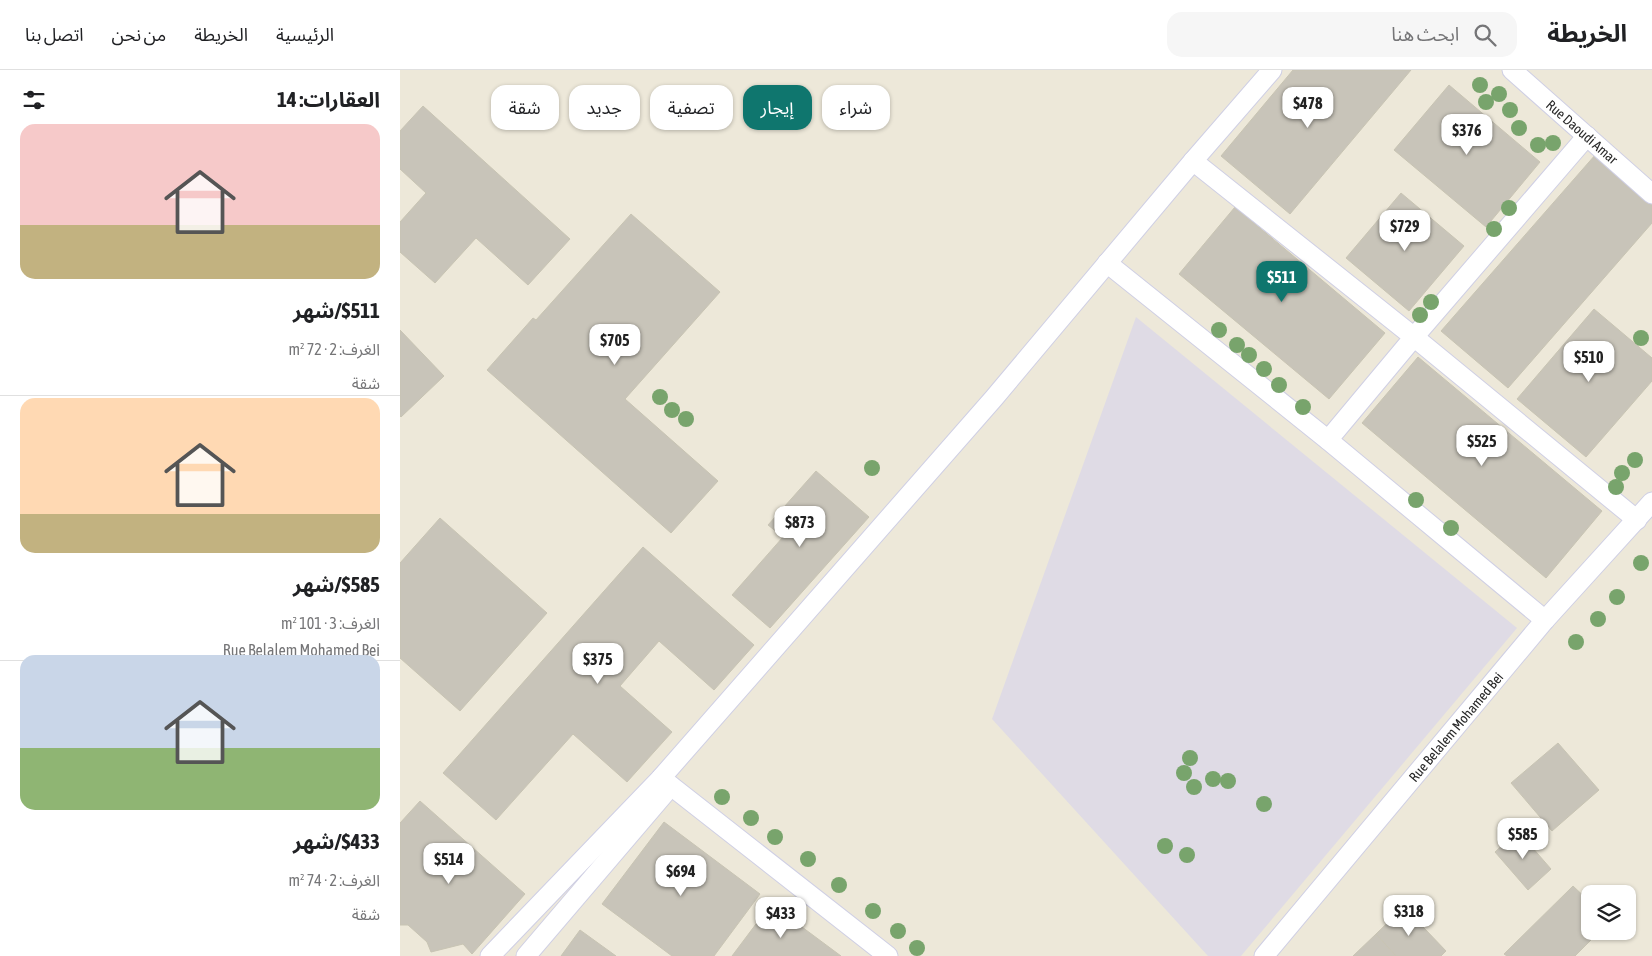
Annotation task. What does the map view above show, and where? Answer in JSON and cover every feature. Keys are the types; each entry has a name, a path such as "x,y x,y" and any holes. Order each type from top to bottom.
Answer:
{"street":[{"path":"526,956 666,782 1272,70"},
{"name":"Rue Daoudi Amar","path":"1512,70 1652,194"},
{"path":"1328,440 1587,136"},
{"path":"1193,161 1414,337 1637,520"},
{"path":"1107,263 1328,440 1545,620"},
{"name":"Rue Belalem Mohamed Bei","path":"1264,956 1545,620 1652,502"},
{"path":"490,956 666,782"},
{"path":"666,782 888,956"}],"shaded area":[{"path":"1136,317 1517,628 1241,956 1208,956 992,719"}],"building":[{"path":"1293,70 1411,70 1290,214 1221,156"},
{"path":"1449,85 1540,162 1486,227 1394,150"},
{"path":"423,106 570,239 528,285 476,238 435,283 400,252 400,222 426,193 400,169 400,131"},
{"path":"1596,154 1652,202 1652,223 1508,388 1441,331"},
{"path":"1401,193 1464,246 1409,311 1346,258"},
{"path":"1235,207 1385,333 1329,399 1179,274"},
{"path":"631,214 720,292 625,399 718,481 671,533 487,370 533,318 536,320"},
{"path":"1594,309 1652,358 1652,381 1586,457 1517,399"},
{"path":"400,330 444,376 401,417 400,416"},
{"path":"1418,357 1602,511 1546,578 1362,423"},
{"path":"816,471 869,517 770,628 732,595 783,537 768,525"},
{"path":"440,518 547,613 460,711 400,658 400,563"},
{"path":"643,547 754,645 714,690 659,641 620,686 672,732 627,782 573,734 496,820 443,773"},
{"path":"1558,743 1599,790 1552,831 1511,783"},
{"path":"420,801 525,894 472,954 463,944 431,952 427,942 408,925 400,925 400,823"},
{"path":"664,822 760,894 714,956 672,956 602,904"},
{"path":"1518,831 1551,869 1528,890 1495,852"},
{"path":"1573,886 1581,894 1581,940 1591,940 1575,956 1507,956 1504,954"},
{"path":"771,904 841,956 732,956"},
{"path":"1404,907 1446,951 1441,956 1396,956 1376,934"},
{"path":"580,930 616,956 561,956"},
{"path":"1376,934 1396,956 1353,956"}]}
